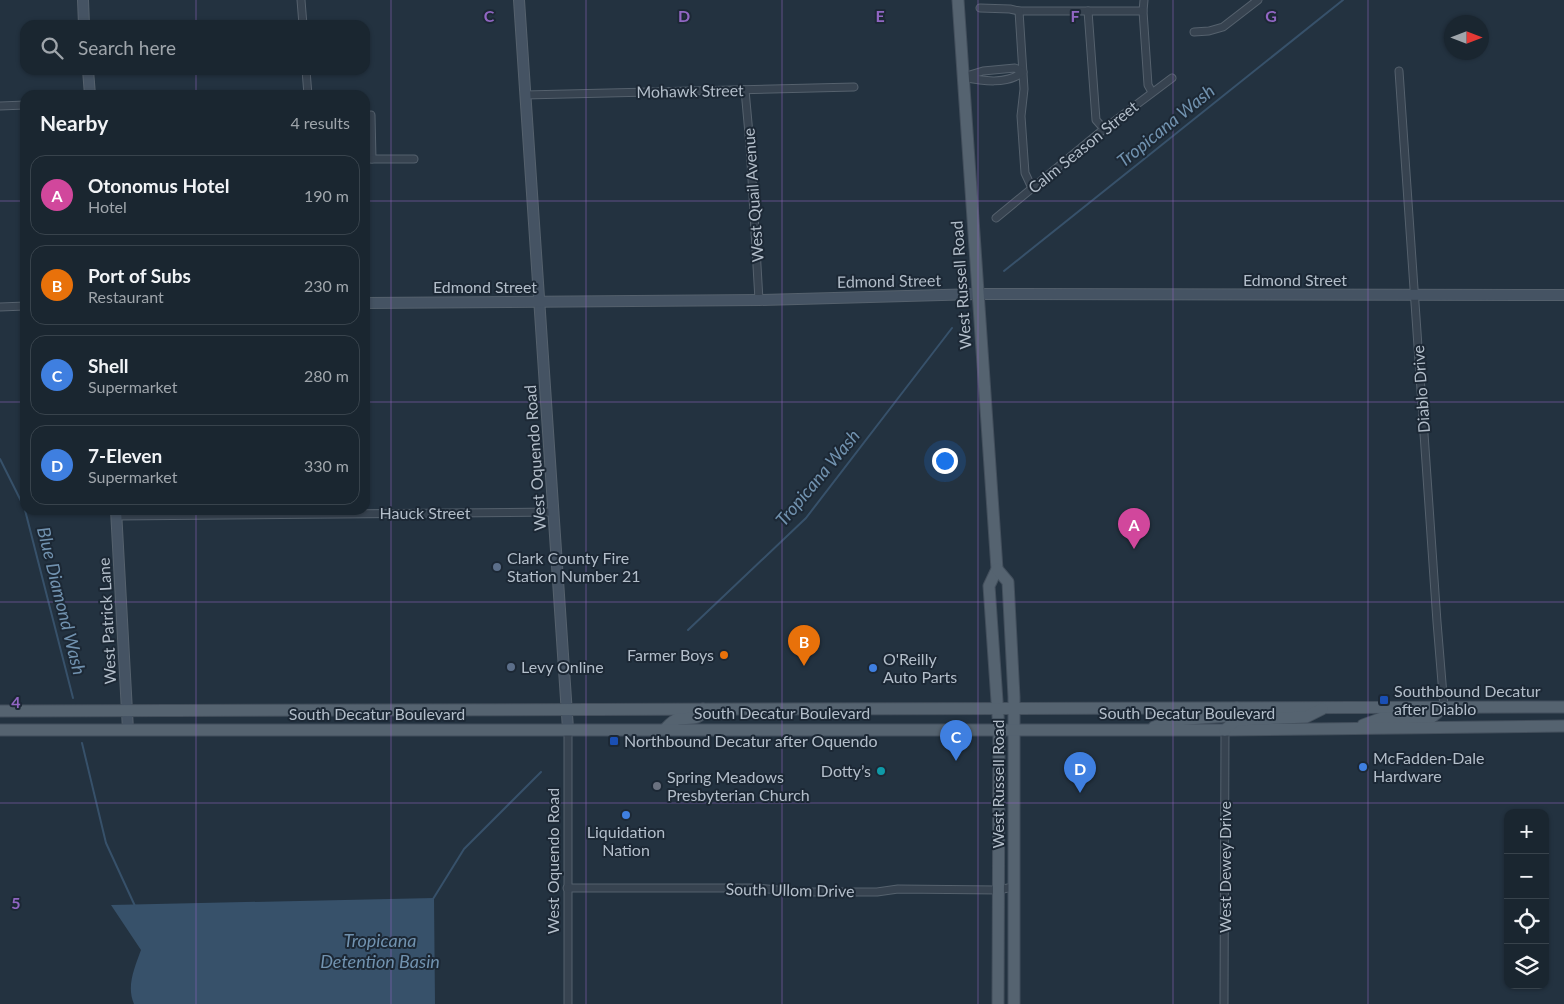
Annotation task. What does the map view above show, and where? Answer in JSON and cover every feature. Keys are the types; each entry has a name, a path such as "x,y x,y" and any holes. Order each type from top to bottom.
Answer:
{"main road":[{"name":"West Russell Road","path":"958,0 997,569 989,586 999,730 998,1004"},
{"name":"West Russell Road","path":"997,569 1008,582 1014,709 1014,1004"},
{"path":"1352,728 1382,718 1432,717 1444,707"},
{"name":"South Decatur Boulevard","path":"0,711 1564,707"},
{"path":"1145,730 1176,720 1227,716 1237,708"},
{"path":"1225,730 1236,720 1306,717 1324,708"},
{"path":"664,729 676,719 698,717 702,714 703,709"},
{"name":"South Decatur Boulevard","path":"0,730 1225,730 1564,726"}],"street":[{"path":"83,0 84,20"},
{"path":"301,0 303,20"},
{"name":"West Oquendo Road","path":"519,0 568,729 568,1004"},
{"path":"1144,0 1143,11 1148,85 1152,92"},
{"path":"1194,32 1209,31 1223,27 1258,0"},
{"path":"980,8 1010,8 1019,11 1143,11"},
{"path":"1019,11 1024,89 1021,116 1025,173 1032,188"},
{"path":"1088,11 1096,120 1104,129"},
{"path":"963,77 983,70 1015,68 1023,72"},
{"name":"Diablo Drive","path":"1399,71 1444,707"},
{"path":"88,75 90,90"},
{"path":"306,75 308,90"},
{"name":"Calm Season Street","path":"996,218 1104,129 1172,78"},
{"name":"Mohawk Street","path":"525,94 854,87"},
{"name":"West Quail Avenue","path":"745,90 759,300"},
{"path":"0,106 20,105"},
{"path":"370,130 371,115"},
{"path":"370,159 414,159"},
{"name":"Edmond Street","path":"370,303 759,300 978,294 1564,295"},
{"path":"0,307 20,306"},
{"name":"Hauck Street","path":"370,512 554,512"},
{"name":"West Patrick Lane","path":"116,515 128,730"},
{"name":"West Dewey Drive","path":"1224,1004 1225,730"},
{"name":"South Ullom Drive","path":"567,888 757,888 799,892 877,892 898,889 998,890 1013,887"}],"water":[{"name":"Tropicana Detention Basin","path":"434,898 435,1004 134,1004 131,983 141,950 111,905"}],"waterway":[{"name":"Tropicana Wash","path":"1004,271 1343,0"},
{"name":"Tropicana Wash","path":"688,630 806,518 952,328"},
{"name":"Blue Diamond Wash","path":"0,459 20,499"},
{"name":"Blue Diamond Wash","path":"26,515 73,698"},
{"path":"82,743 106,843 135,906"},
{"path":"433,899 464,849 541,772"}],"place":[{"name":"Otonomus Hotel","path":"1134,549"},
{"name":"Clark County Fire Station Number 21","path":"497,567"},
{"name":"Farmer Boys","path":"724,655"},
{"name":"Port of Subs","path":"804,666"},
{"name":"Levy Online","path":"511,667"},
{"name":"O'Reilly Auto Parts","path":"873,668"},
{"name":"Southbound Decatur after Diablo","path":"1384,700"},
{"name":"Northbound Decatur after Oquendo","path":"614,741"},
{"name":"Shell","path":"956,761"},
{"name":"McFadden-Dale Hardware","path":"1363,767"},
{"name":"Dotty’s","path":"881,771"},
{"name":"Spring Meadows Presbyterian Church","path":"657,786"},
{"name":"7-Eleven","path":"1080,793"},
{"name":"Liquidation Nation","path":"626,815"}]}
